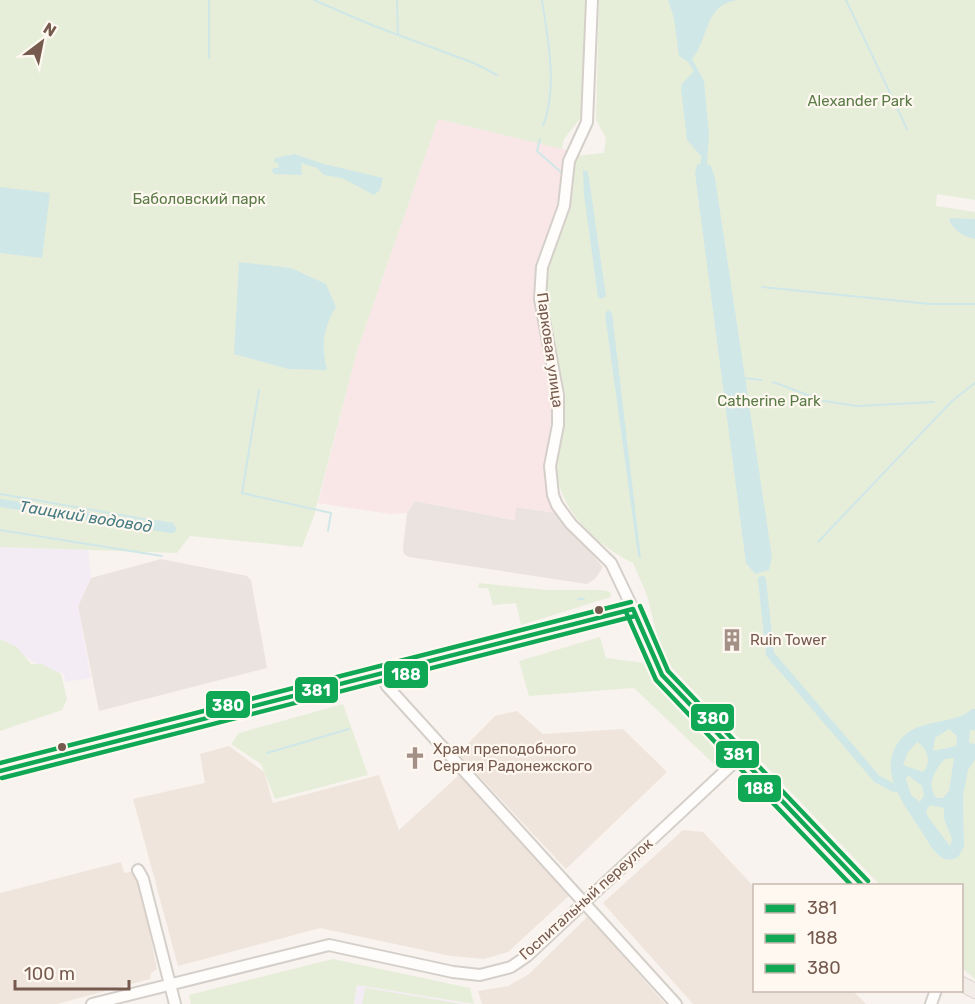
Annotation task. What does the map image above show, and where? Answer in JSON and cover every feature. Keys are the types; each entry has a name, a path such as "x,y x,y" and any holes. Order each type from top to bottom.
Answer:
{"main road":[{"path":"0,771 633,609"},
{"name":"Парковая улица","path":"633,609 662,675 862,884"}],"street":[{"name":"Парковая улица","path":"592,0 587,122 569,161 564,206 542,267 540,280 540,299 559,410 550,466 551,483 562,514 611,563 633,609"},
{"path":"381,674 387,686 399,700 586,902 676,1004"},
{"name":"Госпитальный переулок","path":"92,1004 329,945 453,972 480,975 497,972 526,956 739,758"},
{"path":"138,870 176,1004"}],"shaded area":[{"path":"668,0 737,0 726,3 718,9 708,24 692,59 704,81 709,135 707,164 711,166 715,178 772,557 769,570 755,574 746,563 695,173 697,165 701,163 701,156 687,140 681,89 682,84 694,71 688,62 679,56 674,18"},
{"path":"438,119 567,150 559,212 544,247 535,286 536,308 553,396 546,479 550,501 556,513 516,507 515,520 415,501 407,513 390,514 318,503 357,351"},
{"path":"295,154 324,164 383,178 380,190 374,195 342,178 324,175 317,168 301,163 302,175 274,174 271,169 279,167 278,163 274,162 275,158"},
{"path":"583,170 588,172 606,296 602,299 598,297 584,195"},
{"path":"0,187 50,193 42,258 0,253"},
{"path":"949,218 975,219 975,239 959,232 952,226"},
{"path":"239,262 291,268 326,284 336,307 328,322 324,337 327,370 288,369 234,354"},
{"path":"608,310 612,313 641,559 638,556 605,314"},
{"path":"415,501 514,520 516,507 556,513 603,567 595,579 587,584 409,557 404,554 403,548 407,513"},
{"path":"0,547 88,550 91,578 78,606 91,678 66,682 63,673 46,671 10,646 0,649"},
{"path":"161,559 247,576 251,580 267,668 99,711 78,606 91,578"},
{"path":"975,709 975,730 970,730 969,743 975,744 975,759 968,770 963,796 964,847 958,857 948,860 938,855 933,849 901,799 895,786 891,762 894,750 909,732 927,724","holes":["949,729 957,736 956,746 933,751 935,738","917,742 924,748 928,760 923,772 903,765 908,752","954,758 949,791 943,798 937,798 933,794 933,778 945,759","908,775 922,786 924,795 920,802 911,795 906,779","930,805 944,808 944,819 952,839 950,846 926,811"]},
{"path":"517,711 543,734 623,729 667,772 566,869 458,754 495,716"},
{"path":"229,746 264,772 273,803 379,775 399,830 459,775 572,893 508,952 484,959 451,956 320,928 178,966 133,799 205,783 200,754"},
{"path":"683,830 703,832 753,886 753,992 854,992 866,1004 693,1004 603,903"},
{"path":"121,862 124,873 135,871 144,905 157,969 151,973 150,979 57,1004 0,1004 0,893"},
{"path":"588,916 665,1004 482,1004 478,991 508,986 529,974"},
{"path":"357,985 468,1004 354,1004"}],"green space":[{"name":"Баболовский парк","path":"0,0 587,0 583,115 564,139 562,149 438,119 357,351 314,516 302,547 190,536 177,553 0,547"},
{"name":"Catherine Park","path":"599,0 975,0 975,200 937,194 936,206 975,212 975,979 963,969 963,884 879,884 670,666 662,656 647,595 633,563 594,537 572,512 564,498 557,468 563,391 548,327 544,288 548,266 571,201 575,156 604,153 606,138 596,120"},
{"path":"479,583 546,590 602,590 610,592 611,597 521,625 516,603 493,605 488,588 478,588"},
{"path":"600,637 606,658 645,663 654,681 726,756 716,766 634,688 529,696 519,661"},
{"path":"0,639 17,647 31,664 42,664 61,674 67,699 62,710 0,731"},
{"path":"343,704 368,775 275,799 261,764 231,744 239,733"},
{"path":"333,959 470,988 474,1004 357,985 354,1004 191,1004 189,995"},
{"path":"365,988 461,1004 362,1004"}],"waterway":[{"path":"209,0 209,58"},
{"path":"314,0 374,26 474,63 497,75"},
{"path":"397,0 398,35"},
{"path":"542,0 551,80 548,111 543,126"},
{"path":"846,0 907,129"},
{"path":"540,139 537,151 562,173"},
{"path":"762,287 930,304 975,304"},
{"path":"743,378 761,380"},
{"path":"773,382 824,401 857,406 934,402"},
{"path":"818,542 952,401 975,383"},
{"path":"259,390 242,493 331,513 328,531"},
{"path":"0,494 173,524"},
{"name":"Таицкий водовод","path":"0,503 172,529"},
{"path":"0,530 162,556"},
{"path":"762,580 770,654 877,779 894,788"},
{"name":"Таицкий водовод","path":"578,599 584,599"},
{"path":"267,753 349,729"}],"transit line":[{"name":"380","path":"0,763 631,602"},
{"name":"380","path":"640,606 668,671 868,881"},
{"name":"381","path":"633,609 662,675 861,884"},
{"name":"381","path":"0,771 633,609"},
{"name":"188","path":"626,612 656,680 850,884"},
{"name":"188","path":"2,778 635,616"}],"place":[{"name":"Ruin Tower","path":"732,640"},
{"name":"Храм преподобного Сергия Радонежского","path":"415,758"}],"park label":[{"name":"Alexander Park","path":"860,101"}]}
